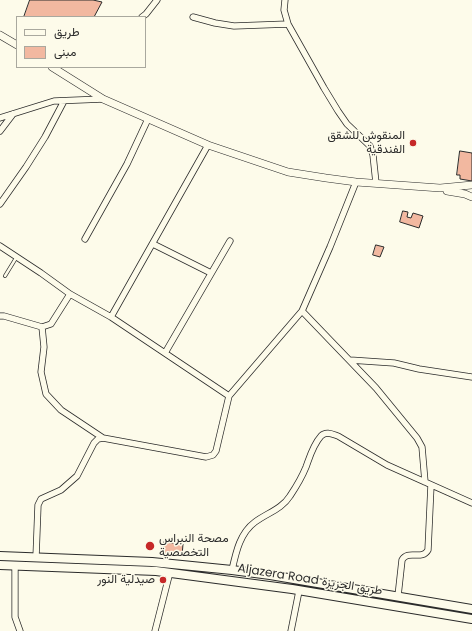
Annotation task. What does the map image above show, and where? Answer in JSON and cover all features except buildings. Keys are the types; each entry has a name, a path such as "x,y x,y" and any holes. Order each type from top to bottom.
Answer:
{"main road":[{"name":"Aljazera Road طريق الجزيزة","path":"0,556 152,562 232,570 472,609"},
{"name":"Aljazera Road طريق الجزيزة","path":"0,565 170,572 377,602 472,619"}],"street":[{"path":"143,16 157,0"},
{"path":"285,0 284,10 288,24 338,111 347,124 370,146 373,155 376,183"},
{"path":"193,17 234,26 288,24"},
{"path":"0,35 16,44"},
{"path":"54,68 103,99 148,119 208,145 288,172 356,182 440,188 472,197"},
{"path":"0,118 48,103 64,100 103,99"},
{"path":"0,204 45,137 64,100"},
{"path":"0,131 13,114"},
{"path":"85,239 127,164 148,119"},
{"path":"111,317 208,145"},
{"path":"42,327 44,347 41,372 46,394 61,410 103,438 206,457 213,455 218,447 229,396 302,311 356,182"},
{"path":"440,188 472,185"},
{"path":"165,353 230,241"},
{"path":"152,244 211,273"},
{"path":"0,246 70,294 111,317 229,396"},
{"path":"0,316 11,317 42,327 51,324 70,294"},
{"path":"302,311 376,388 417,438 422,447 428,484 428,550 426,554 422,556 408,554 402,560 398,596"},
{"path":"350,360 394,363 418,369 472,377"},
{"path":"232,570 236,551 248,528 256,521 271,513 289,498 300,480 311,452 325,433 338,436 387,465 472,503"},
{"path":"36,557 38,505 42,499 61,490 77,476 94,443 103,438"},
{"path":"15,566 15,616 20,631"},
{"path":"155,631 170,572"},
{"path":"291,631 299,591"}],"lane":[{"path":"5,276 17,257"}],"place":[{"name":"المنقوش للشقق الفندقية","path":"413,143"},
{"name":"مصحة النبراس التخصصية","path":"150,546"},
{"name":"صيدلية النور","path":"163,580"}]}
